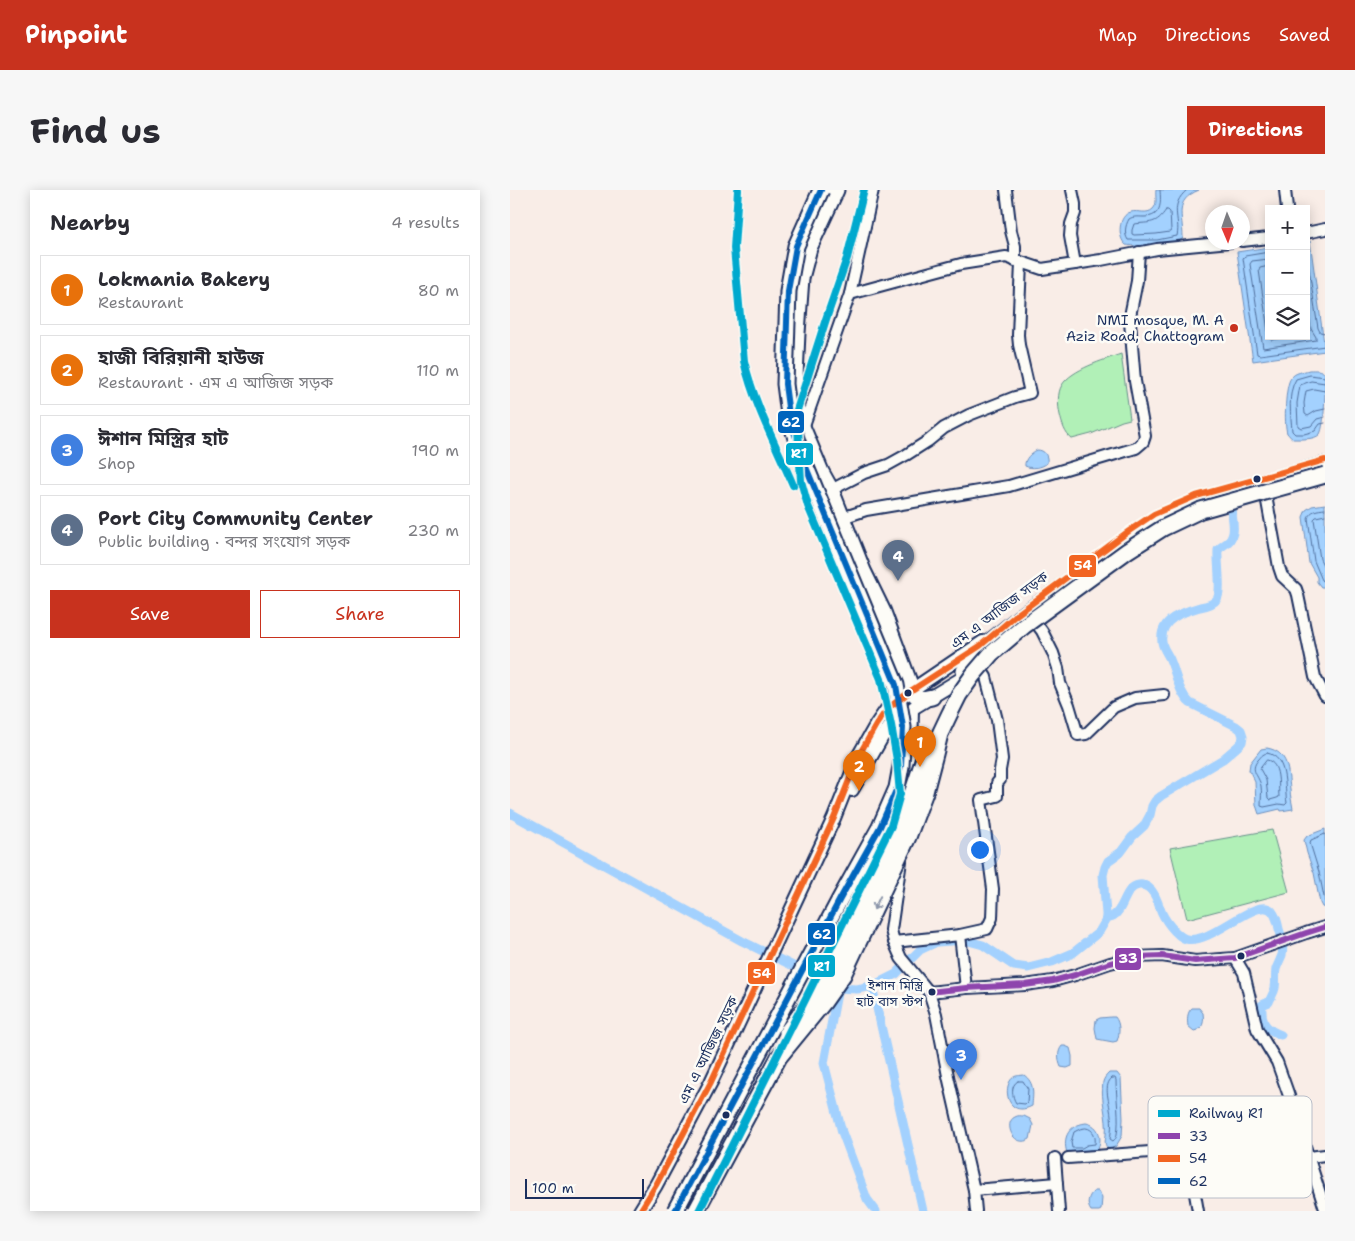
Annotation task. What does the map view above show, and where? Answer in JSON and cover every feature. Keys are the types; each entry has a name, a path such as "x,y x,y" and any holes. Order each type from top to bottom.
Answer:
{"highway":[{"path":"675,1211 880,827 897,788 901,766 904,727 896,685 801,455 789,415 785,384 788,291 796,246 821,190"},
{"path":"836,190 809,248 801,278 794,398 803,429 821,472 831,490 863,571 883,612 912,690 915,696 921,699 932,697"},
{"path":"684,1211 751,1087 774,1050 831,973 880,868 897,839 942,705 964,671 984,647 1018,619 1094,563 1158,519 1198,501 1325,465"},
{"path":"696,1211 780,1057 843,975 908,837 925,792 934,754 948,715 959,695 990,654 1126,550 1163,528 1201,510 1325,475"}],"main road":[{"name":"এম এ আজিজ সড়ক","path":"640,1211 711,1082 834,818 859,755 887,709 912,690 980,646 1015,616 1154,514 1196,496 1325,460"},
{"name":"এম এ আজিজ সড়ক","path":"834,818 849,796 888,728 913,708 980,668 1036,623 1122,560 1165,533 1191,522 1203,514 1325,480"}],"street":[{"path":"803,429 850,294 873,190"},
{"path":"831,490 864,473 888,465 928,441 944,428 968,415 1030,393 1018,345 1018,262 1011,231 1006,190"},
{"path":"1072,190 1075,213 1071,224 1070,236 1075,264"},
{"path":"1285,190 1287,205"},
{"path":"1310,232 1325,230"},
{"path":"1250,240 1265,238"},
{"path":"850,294 961,264 1006,257 1042,269 1138,252 1205,245"},
{"path":"842,518 866,510 1009,486 1136,448 1145,436 1134,369 1130,322 1137,281 1138,252"},
{"path":"1266,496 1282,576 1296,590 1315,677 1325,696"},
{"path":"1036,623 1046,637 1053,653 1060,683 1078,735 1086,734 1114,707 1136,698 1164,695"},
{"path":"894,942 960,935 987,929 992,918 993,889 981,800 997,796 997,783 1000,780 1002,759 997,720 991,694 986,677 980,668"},
{"path":"913,708 912,758 906,832 891,930 901,958 930,992 974,1190 976,1211"},
{"path":"930,992 1053,981 1135,957 1162,956 1195,961 1235,958 1325,928"},
{"path":"960,935 966,988"},
{"path":"1235,958 1244,973 1257,1029 1277,1062 1289,1096"},
{"path":"1068,1158 1148,1152"},
{"path":"1312,1157 1325,1155"},
{"path":"1055,1158 1059,1211"},
{"path":"1312,1167 1325,1210"},
{"path":"974,1190 1057,1183"},
{"path":"1196,1198 1198,1211"}],"green space":[{"path":"1121,354 1130,419 1072,439 1064,428 1059,411 1060,388 1073,374 1097,362"},
{"path":"1272,830 1289,892 1187,919 1170,848"}],"water":[{"path":"1156,190 1199,190 1186,199 1181,210 1183,238 1172,244 1164,245 1126,245 1120,232 1123,217 1131,212 1151,211 1155,207"},
{"path":"1310,241 1325,351 1253,361 1237,252 1265,248 1265,340 1310,340"},
{"path":"1309,370 1320,371 1325,374 1322,429 1318,436 1307,439 1293,439 1287,433 1286,428 1287,388 1293,376"},
{"path":"1037,450 1045,454 1047,463 1030,468 1025,466 1028,456"},
{"path":"1325,504 1325,587 1321,587 1309,563 1303,517 1306,510 1312,506"},
{"path":"1267,748 1280,754 1286,763 1293,809 1281,811 1280,809 1259,814 1256,805 1255,782 1249,770 1250,763 1261,749"},
{"path":"1325,829 1325,908 1320,903 1314,873 1304,840 1307,836"},
{"path":"1192,1008 1199,1008 1203,1013 1202,1027 1194,1031 1188,1026 1188,1014"},
{"path":"1115,1017 1119,1025 1117,1041 1097,1039 1096,1020"},
{"path":"1062,1046 1070,1048 1072,1056 1072,1066 1067,1068 1061,1067 1059,1062 1059,1053"},
{"path":"1109,1073 1117,1073 1121,1078 1123,1119 1122,1136 1116,1146 1109,1150 1105,1143 1106,1122 1102,1089 1104,1079"},
{"path":"1024,1075 1032,1085 1033,1097 1032,1106 1023,1109 1016,1108 1011,1104 1007,1091 1011,1079"},
{"path":"1024,1116 1030,1119 1033,1125 1030,1139 1024,1141 1015,1138 1010,1129 1010,1124 1015,1117"},
{"path":"1086,1123 1091,1124 1099,1134 1100,1142 1097,1151 1089,1150 1084,1153 1067,1153 1065,1142 1068,1133 1075,1126"},
{"path":"1094,1191 1098,1191 1102,1198 1101,1210 1099,1211 1091,1211 1088,1203 1090,1195"}],"waterway":[{"path":"510,813 742,941 838,988 857,989 872,986 896,974 920,950 937,942 965,940 983,945 1014,966 1028,968 1052,962 1073,953 1099,932 1106,920 1103,875 1105,867 1108,861 1121,852 1132,837 1144,826 1155,801 1223,759 1242,742 1241,730 1236,726 1190,703 1186,699 1162,642 1162,634 1168,622 1186,611 1210,604 1217,599 1219,590 1218,550 1231,539 1233,529 1232,513"},
{"path":"1106,918 1117,913 1130,890 1139,885 1146,886 1151,890 1174,931 1186,939 1197,939 1208,935 1256,909 1265,908 1272,911 1277,920 1283,952 1276,969 1275,990 1269,1002 1262,1005 1262,1016 1268,1028 1281,1035"},
{"path":"872,986 923,1211"},
{"path":"838,988 824,1063 842,1132 867,1199 876,1211"}],"rail line":[{"name":"R1","path":"738,190 734,248 744,361 759,409 793,485"},
{"name":"R1","path":"699,1211 891,826 900,794 897,760 881,679 808,506 801,481 797,410 847,258 864,190"}],"transit line":[{"name":"62","path":"675,1211 880,827 897,788 901,766 903,727 896,685 801,455 789,415 785,384 788,291 796,246 821,190"},
{"name":"54","path":"640,1211 711,1082 834,818 859,755 887,709 912,690 980,646 1015,616 1154,514 1196,496 1325,460"},
{"name":"33","path":"929,992 1025,985 1053,981 1135,957 1162,956 1195,961 1235,958 1325,927"}],"place":[{"name":"NMI mosque, M. A Aziz Road, Chattogram","path":"1234,328"},
{"name":"Port City Community Center","path":"898,581"},
{"name":"Lokmania Bakery","path":"920,767"},
{"name":"হাজী বিরিয়ানী হাউজ","path":"859,791"},
{"name":"ইশান মিস্ত্রি হাট বাস স্টপ","path":"932,992"},
{"name":"ঈশান মিস্ত্রির হাট","path":"961,1080"}]}
